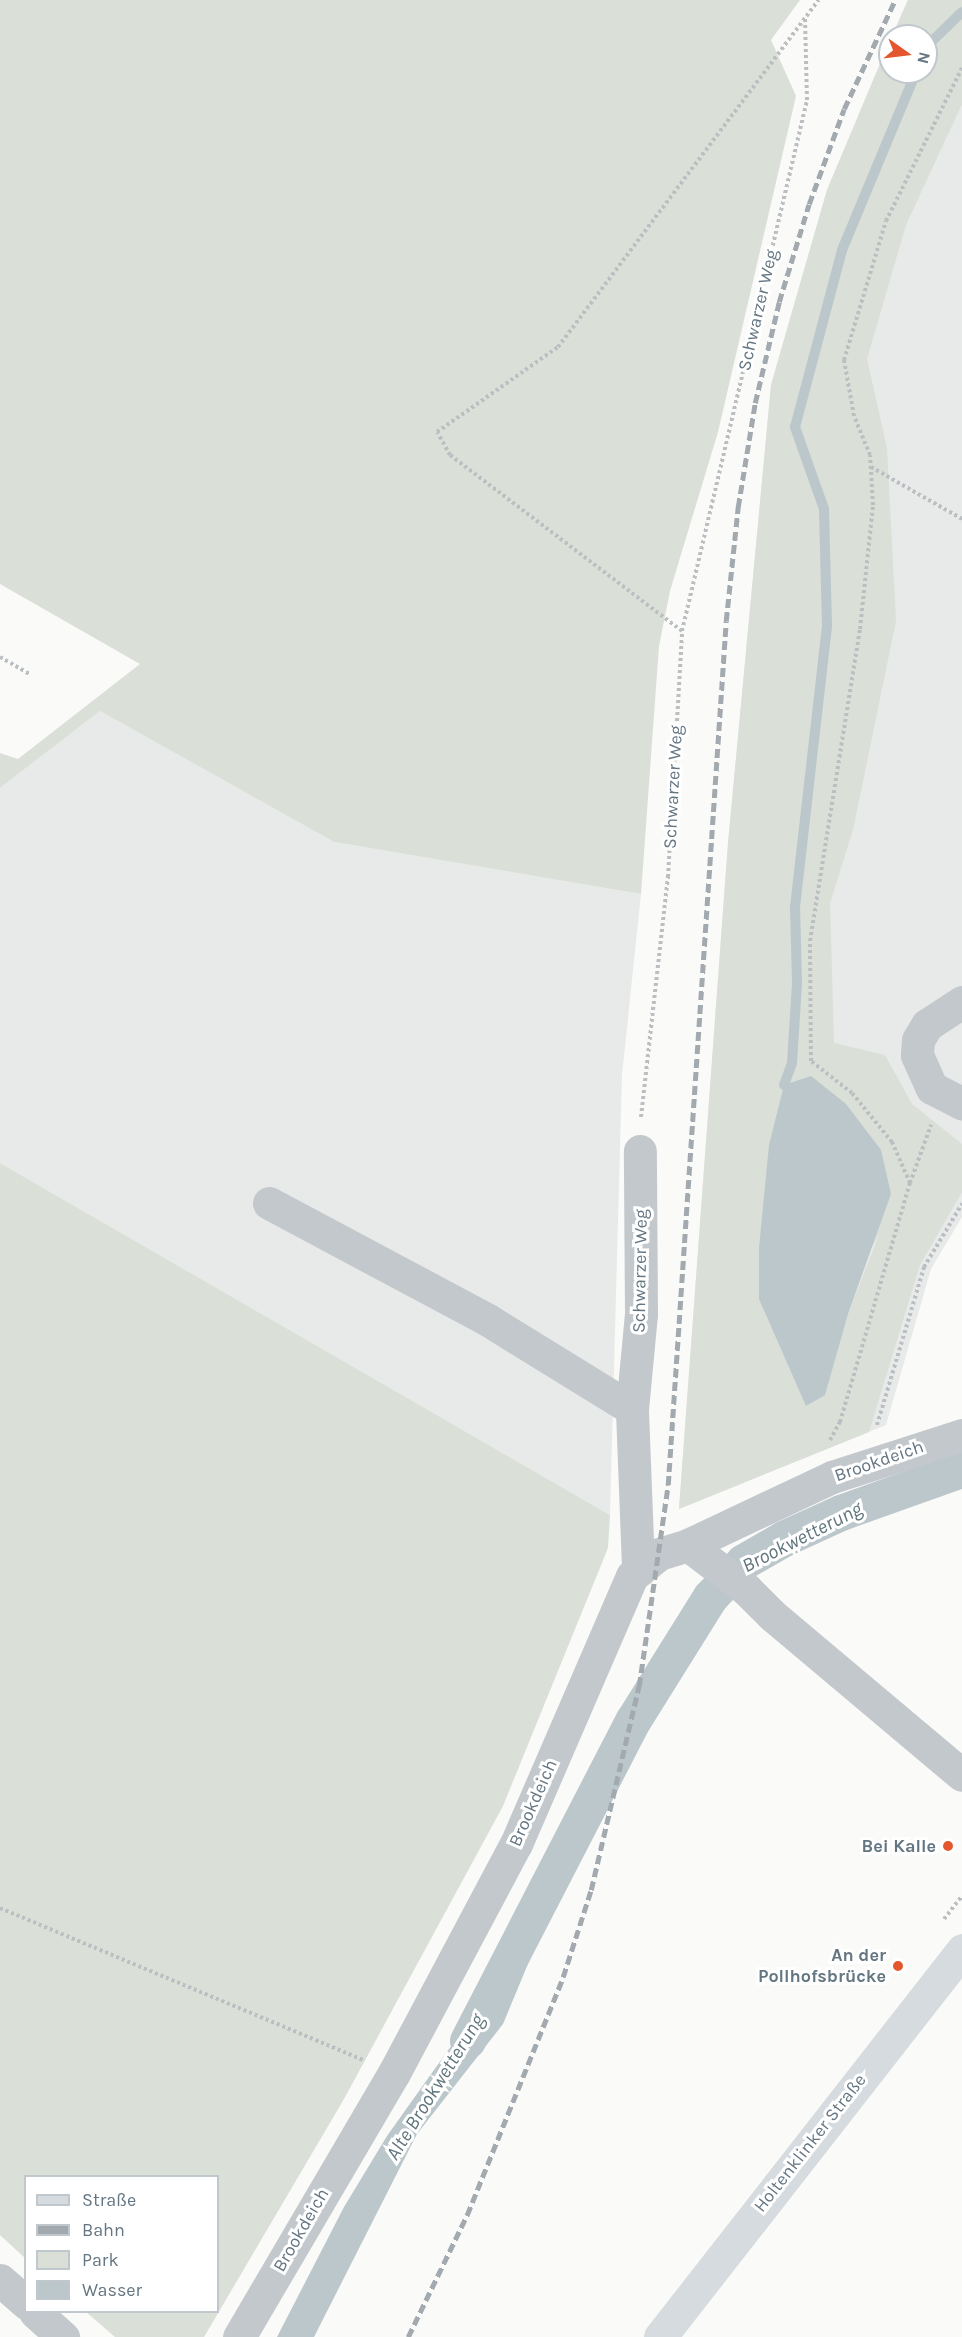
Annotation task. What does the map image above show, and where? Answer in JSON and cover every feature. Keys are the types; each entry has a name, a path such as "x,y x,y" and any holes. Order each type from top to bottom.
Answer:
{"main road":[{"name":"Holtenklinker Straße","path":"660,2337 962,1950"}],"street":[{"path":"955,1101 932,1088 923,1074 918,1040 927,1025 962,1002"},
{"name":"Schwarzer Weg","path":"639,1567 632,1409 641,1314 640,1151"},
{"path":"269,1203 488,1320 632,1409"},
{"name":"Brookdeich","path":"239,2337 394,2073 516,1844 639,1567 659,1554 688,1545 832,1477 880,1458 962,1435"},
{"path":"688,1545 733,1579 772,1615 962,1774"},
{"path":"0,2280 24,2301"},
{"path":"36,2313 63,2337"}],"path":[{"path":"682,631 450,455 437,432 558,347 819,0"},
{"name":"Schwarzer Weg","path":"640,1151 643,1077 668,877 682,631 807,100 805,19"},
{"path":"910,1183 892,1142 852,1093 811,1061 810,941 860,629 873,505 870,467 854,416 844,360 886,220 962,68"},
{"path":"870,467 962,519"},
{"path":"0,657 29,674"},
{"path":"832,1477 824,1453 840,1422 926,1132 955,1101"},
{"path":"880,1458 875,1432 924,1267 962,1203"},
{"path":"0,1908 394,2073"}],"shaded area":[{"path":"908,0 962,0 962,1217 931,1269 886,1425 679,1509 728,843 771,385 827,190 878,69 878,84 938,84 938,24 897,24"},
{"path":"100,711 334,842 641,894 622,1075 610,1515 0,1163 0,788"}],"green space":[{"path":"0,0 800,0 771,40 796,96 718,432 670,591 659,646 641,894 334,842 100,711 0,788 0,753 18,759 140,664 0,584"},
{"path":"908,0 962,0 962,104 906,225 867,359 887,448 896,621 853,830 830,903 834,1043 885,1055 912,1104 962,1144 962,1192 920,1265 869,1432 679,1509 728,843 771,385 827,190 878,69 878,84 938,84 938,24 897,24","holes":["879,1235 848,1314 806,1405 794,1373"]},
{"path":"0,1163 610,1515 608,1548 503,1806 344,2099 219,2312 219,2175 24,2175 24,2257 0,2235"},
{"path":"87,2313 218,2313 204,2337 115,2337"}],"water":[{"path":"811,1076 846,1104 881,1150 891,1194 848,1314 825,1395 806,1406 759,1299 759,1248 769,1145 784,1085"},
{"name":"Alte Brookwetterung","path":"530,1959 503,2024 417,2134 314,2337 277,2337 344,2207 387,2136 471,2018"}],"waterway":[{"path":"938,35 962,12"},
{"path":"784,1085 792,1063 797,983 795,907 827,625 824,509 795,427 842,250 911,84"},
{"name":"Brookwetterung","path":"468,2041 634,1720 711,1597 744,1562 784,1539 841,1513 962,1470"}],"railway":[{"path":"408,2337 467,2215 563,1977 591,1890 639,1686 668,1485 726,621 738,507 755,403 779,302 809,204 844,109 895,0"}],"place":[{"name":"Bei Kalle","path":"948,1846"},
{"name":"An der Pollhofsbrücke","path":"898,1966"}]}
